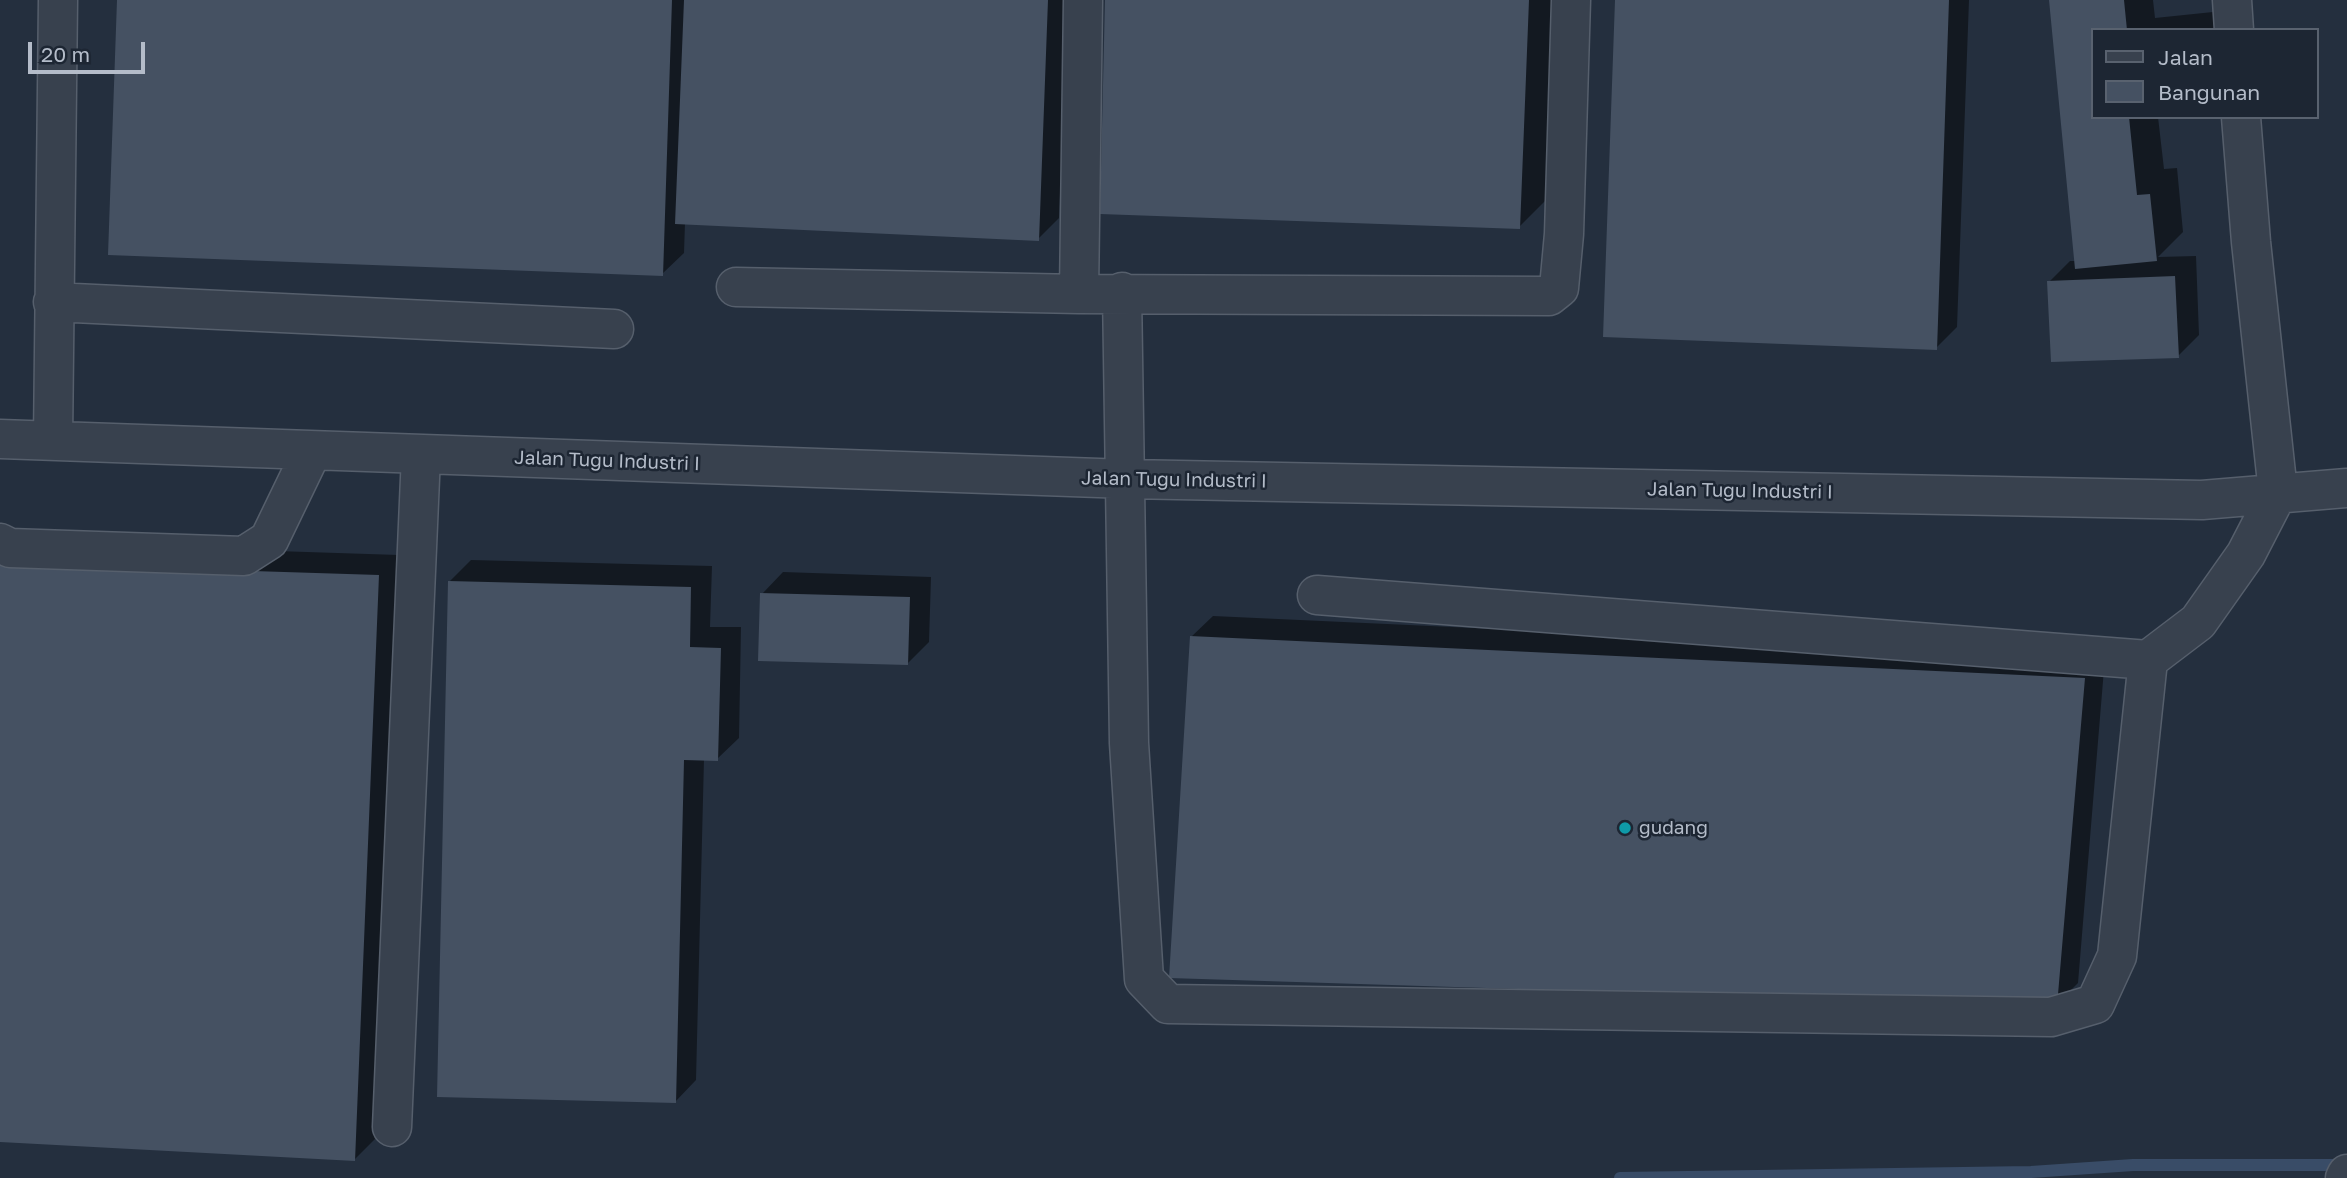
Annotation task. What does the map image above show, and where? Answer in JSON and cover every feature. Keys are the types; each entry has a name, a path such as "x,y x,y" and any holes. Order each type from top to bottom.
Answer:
{"street":[{"path":"53,441 58,0"},
{"path":"1079,294 1083,0"},
{"path":"736,287 1079,294 1122,292 1549,296 1559,288 1564,234 1571,0"},
{"path":"2232,0 2234,28"},
{"path":"1317,595 2148,660 2198,622 2246,554 2278,492 2251,242 2241,119"},
{"path":"1122,292 1129,743 1144,979 1168,1004 2051,1017 2095,1004 2117,956 2148,660"},
{"path":"53,302 614,328"},
{"name":"Jalan Tugu Industri I","path":"0,439 1126,480 2202,500 2347,488"},
{"path":"0,543 10,548 244,556 269,540 312,450"},
{"path":"392,1127 421,455"}],"building":[{"path":"117,0 672,0 663,276 108,255"},
{"path":"684,0 1048,0 1039,241 675,224"},
{"path":"1105,0 1529,0 1520,229 1100,214"},
{"path":"1615,0 1949,0 1937,350 1603,337"},
{"path":"2049,0 2124,0 2127,28 2092,28 2092,119 2129,119 2137,195 2150,194 2157,261 2075,269"},
{"path":"2175,276 2179,358 2051,362 2047,281"},
{"path":"0,563 379,575 355,1161 0,1142"},
{"path":"448,581 691,587 690,647 721,648 718,761 684,760 676,1103 437,1097"},
{"path":"760,593 910,597 908,665 758,661"},
{"name":"gudang","path":"1190,636 2085,678 2057,1006 1169,978"}],"waterway":[{"path":"1620,1178 2031,1172 2133,1165 2333,1165 2340,1177"}],"place":[{"name":"gudang","path":"1625,828"}]}
